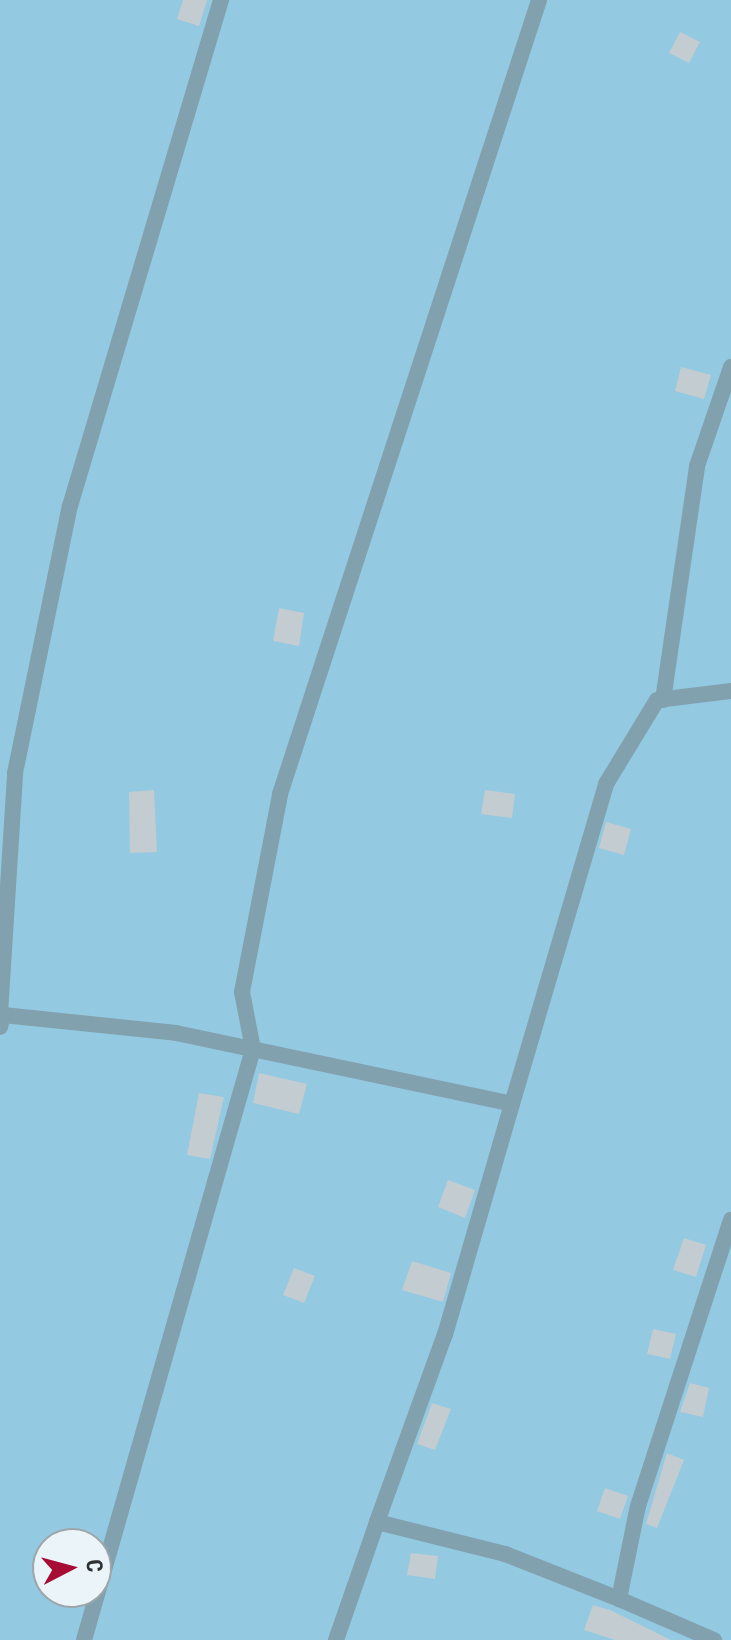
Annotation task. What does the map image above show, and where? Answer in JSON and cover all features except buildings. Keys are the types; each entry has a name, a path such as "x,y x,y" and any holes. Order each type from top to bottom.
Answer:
{"lane":[{"path":"221,0 70,506 15,773 1,1019 176,1033 512,1104"},
{"path":"84,1640 253,1049 242,992 280,794 539,0"},
{"path":"663,700 697,466 731,367"},
{"path":"336,1640 445,1334 606,784 657,700 731,691"},
{"path":"619,1599 638,1506 731,1220"},
{"path":"377,1522 505,1554 714,1640"}],"shaded area":[{"path":"0,0 731,0 731,1640 0,1640"}]}
